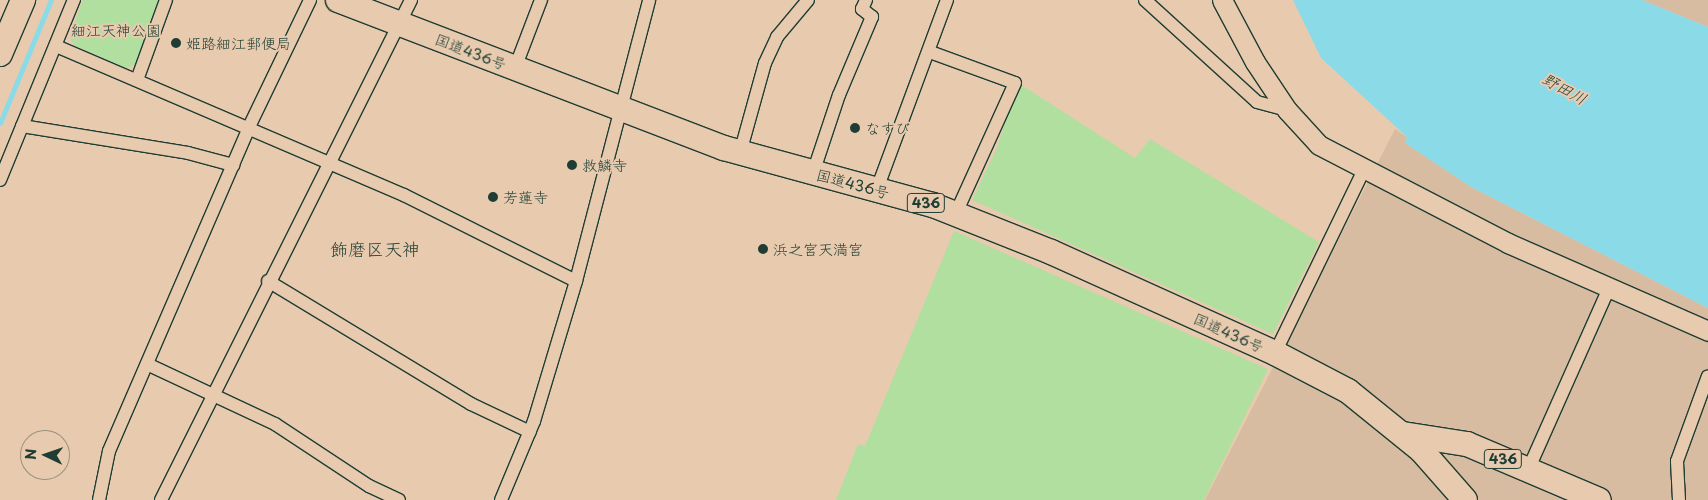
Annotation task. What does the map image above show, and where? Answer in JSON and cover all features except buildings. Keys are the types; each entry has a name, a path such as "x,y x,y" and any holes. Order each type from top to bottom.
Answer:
{"highway":[{"path":"0,54 23,0"},
{"name":"国道436号","path":"338,0 740,153 877,189 956,213 1275,353 1348,391 1403,434 1465,500"},
{"name":"国道436号","path":"1403,434 1467,444 1598,500"}],"street":[{"path":"0,180 74,0"},
{"path":"137,80 166,0"},
{"path":"99,500 109,451 249,127 310,0"},
{"path":"161,500 268,281 332,163 411,0"},
{"path":"515,68 541,0"},
{"path":"501,500 530,432 576,281 649,0"},
{"path":"740,153 765,63 777,37 808,0"},
{"path":"814,173 839,95 872,17 862,9 866,0"},
{"path":"877,189 930,52 947,0"},
{"path":"1222,0 1287,110 1319,146 1363,172 1708,331"},
{"path":"1149,1 1256,102 1287,110"},
{"path":"56,46 332,163 576,281"},
{"path":"930,52 1015,83 956,213"},
{"path":"22,126 188,153 233,165"},
{"path":"1275,353 1363,172"},
{"path":"268,281 471,404 530,432"},
{"path":"1528,470 1610,286"},
{"path":"148,364 275,424 370,486 399,500"},
{"path":"1679,500 1678,461 1708,376"}],"shaded area":[{"path":"1642,0 1708,0 1708,27"},
{"path":"1395,129 1407,137 1405,143 1471,187 1708,308 1708,500 1205,500"}],"green space":[{"name":"細江天神公園","path":"83,0 161,0 135,65 125,68 74,45 69,36"},
{"path":"1023,86 1135,158 1150,139 1319,242 1273,334 972,200 996,150 1016,90"},
{"path":"954,231 1268,369 1204,500 836,500 858,444 865,446"}],"water":[{"name":"野田川","path":"1293,0 1642,0 1708,27 1708,308 1471,187 1405,143 1407,137 1321,58"}],"waterway":[{"path":"0,123 51,0"}],"place":[{"name":"姫路細江郵便局","path":"176,43"},
{"name":"なすび","path":"855,128"},
{"name":"救鱗寺","path":"572,165"},
{"name":"芳蓮寺","path":"493,197"},
{"name":"浜之宮天満宮","path":"763,249"}],"district":[{"name":"飾磨区天神","path":"375,249"}]}
